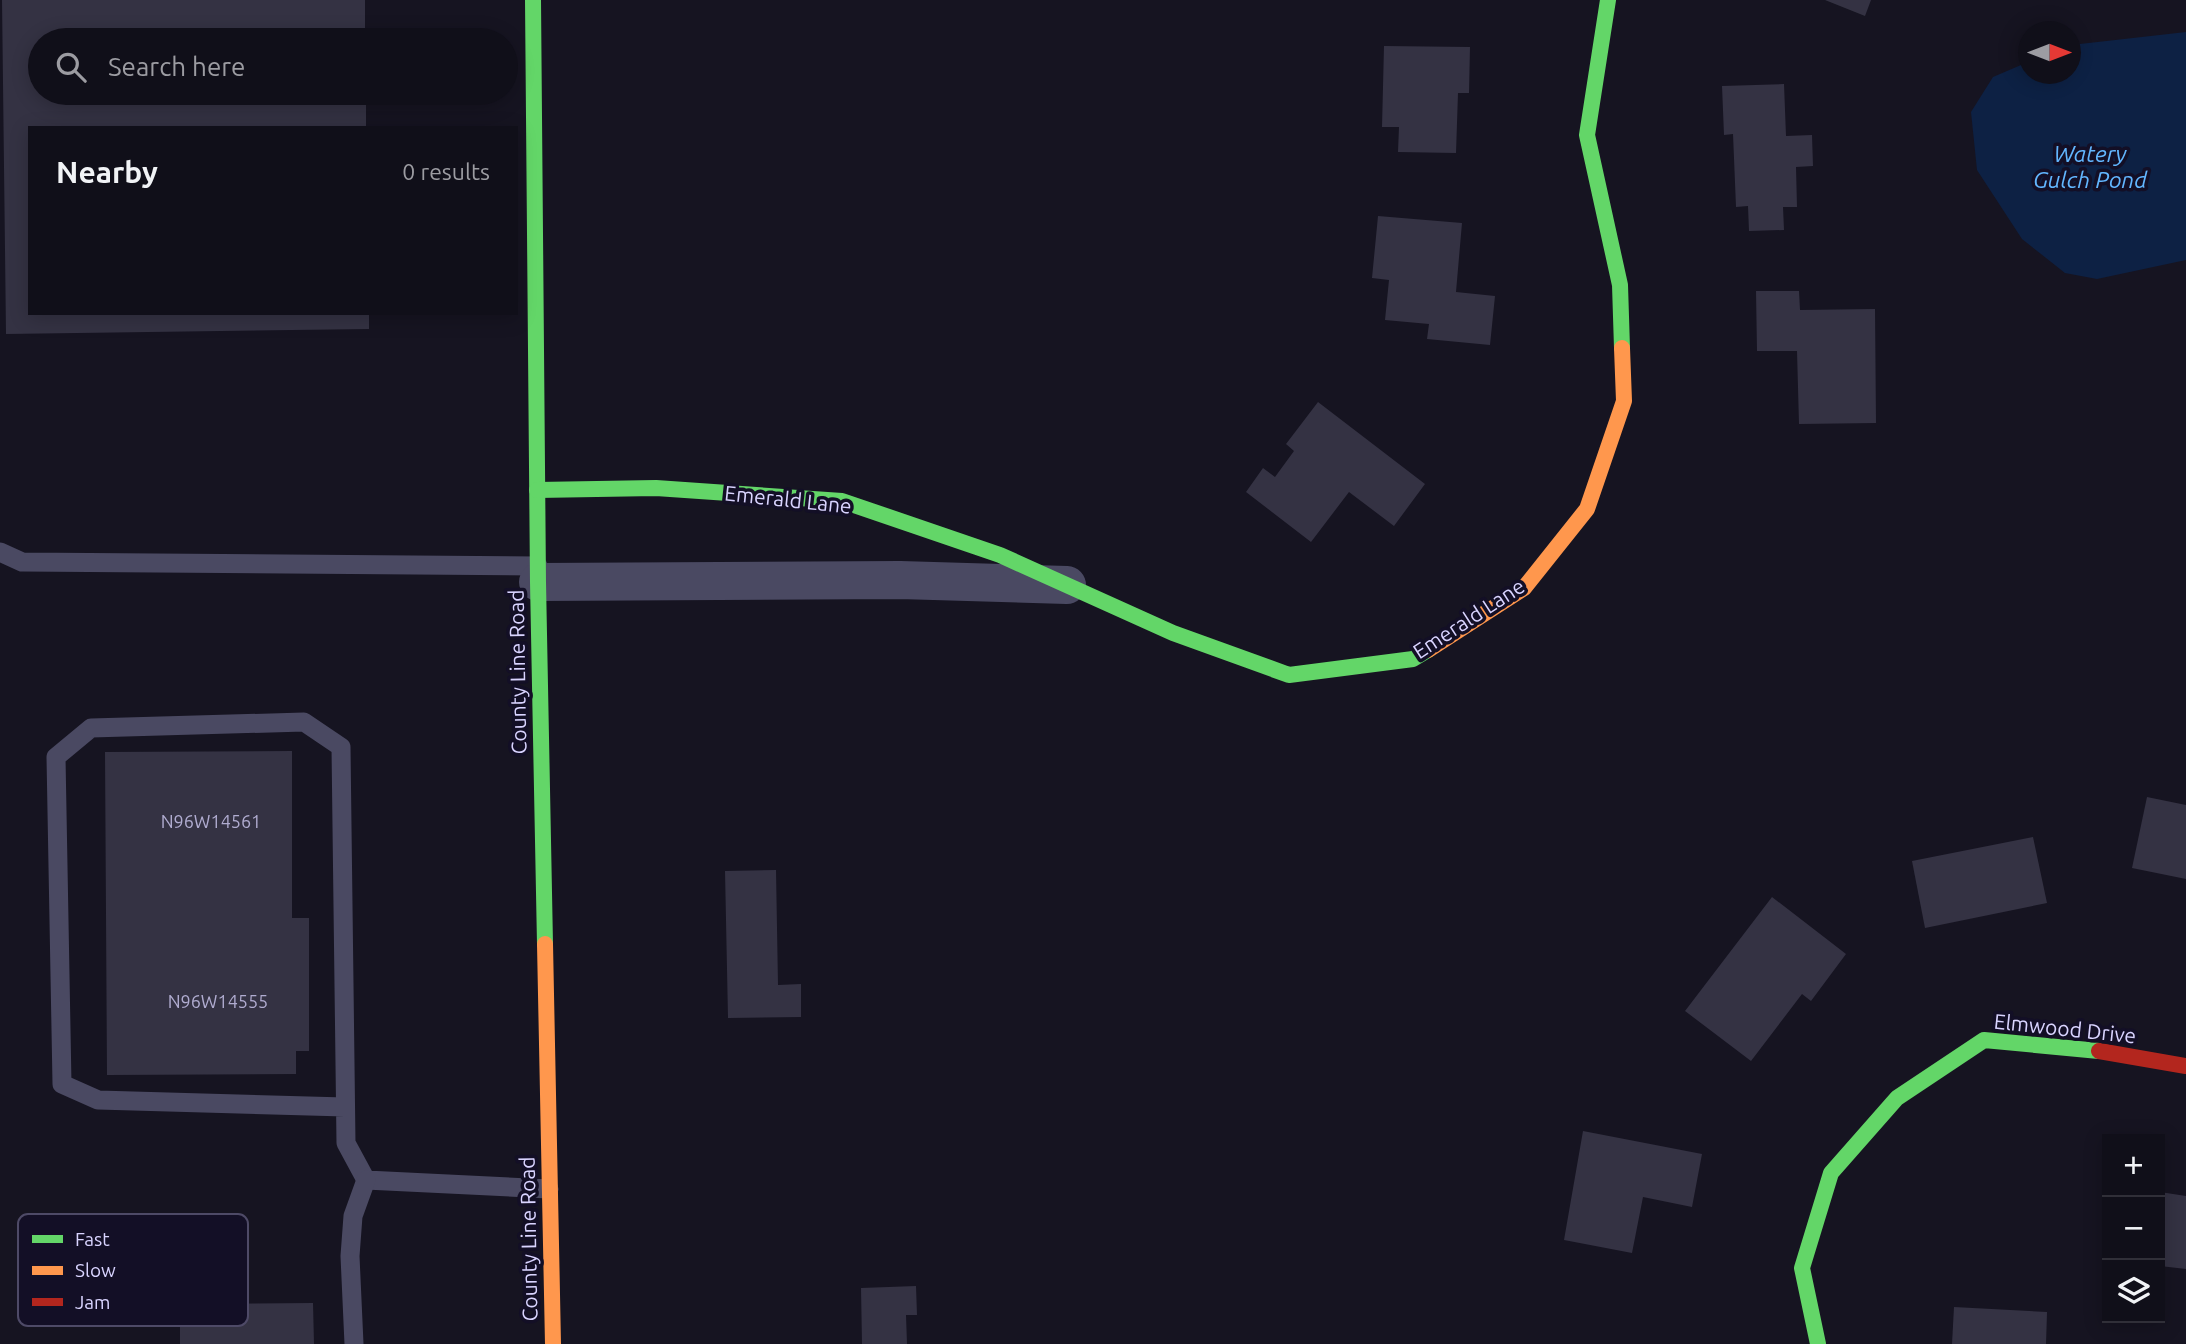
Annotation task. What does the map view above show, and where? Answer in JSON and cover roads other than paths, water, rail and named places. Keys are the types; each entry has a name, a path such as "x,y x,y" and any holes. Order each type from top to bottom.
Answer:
{"street":[{"name":"County Line Road","path":"533,0 538,574 552,1344"},
{"name":"Emerald Lane","path":"537,490 656,488 842,501 1000,555 1174,633 1289,675 1413,659 1524,588 1587,509 1624,401 1620,285 1587,135 1608,0"},
{"name":"Emerald Lane","path":"538,574 1067,585"},
{"name":"Elmwood Drive","path":"1818,1344 1802,1268 1831,1173 1897,1098 1984,1040 2079,1048 2186,1066"}],"lane":[{"path":"0,552 22,562 538,574"},
{"path":"345,1107 98,1100 62,1084 56,757 91,728 303,722 341,747 346,1143 366,1180 353,1216 351,1256 354,1344"},
{"path":"366,1180 550,1189"}],"water":[{"name":"Watery Gulch Pond","path":"2186,32 2186,260 2097,279 2065,273 2022,239 1977,170 1971,112 1993,77 2018,66 2018,84 2081,84 2081,44"}]}
